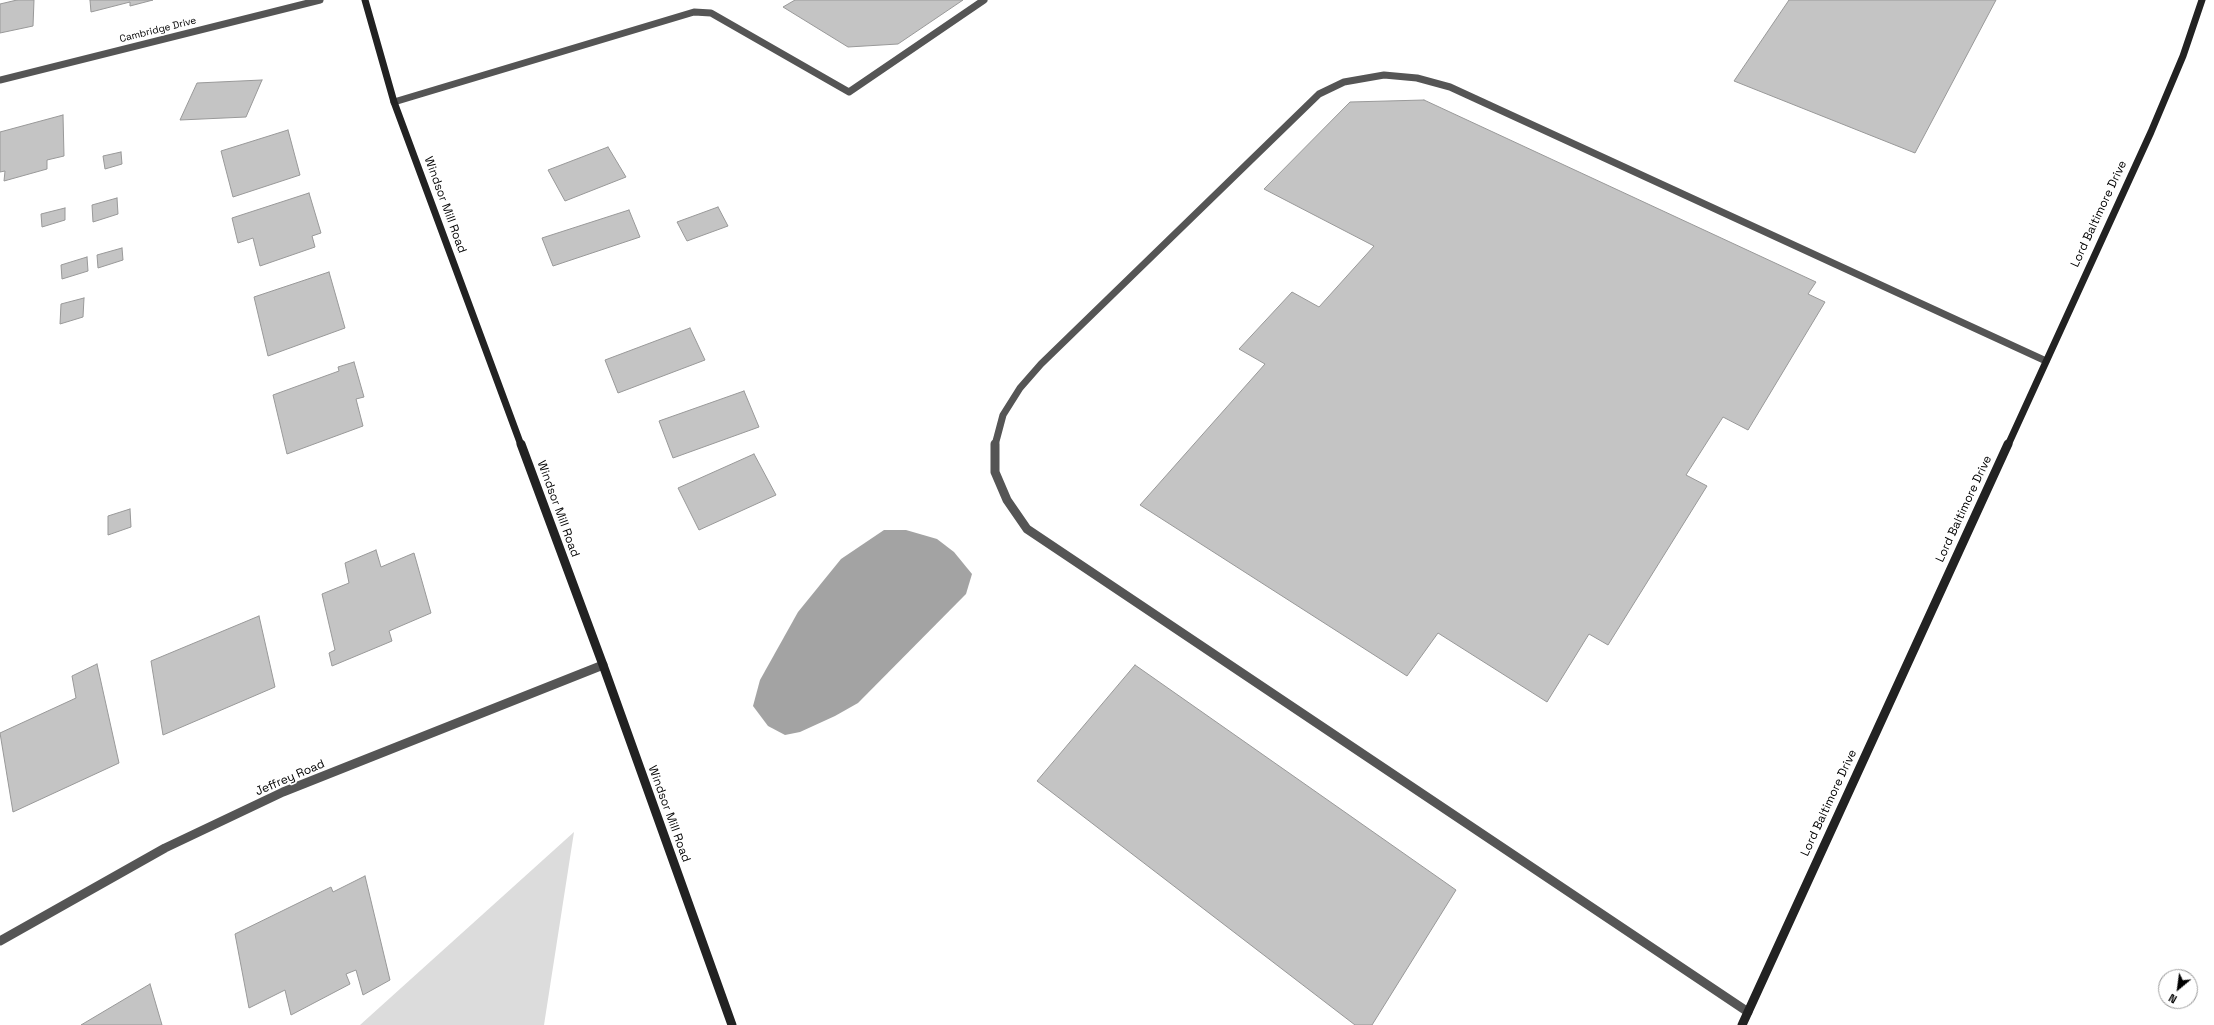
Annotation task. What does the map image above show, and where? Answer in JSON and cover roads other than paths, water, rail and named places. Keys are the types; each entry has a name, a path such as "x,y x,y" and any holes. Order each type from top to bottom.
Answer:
{"main road":[{"name":"Windsor Mill Road","path":"365,0 394,102 602,665 732,1025"},
{"name":"Lord Baltimore Drive","path":"1742,1025 2151,132 2183,56 2202,0"}],"street":[{"name":"Cambridge Drive","path":"0,80 320,0"},
{"path":"394,102 694,12 711,12 849,92 984,0"},
{"path":"1748,1012 1027,529 1007,500 995,472 994,448 1003,415 1020,388 1041,364 1319,94 1344,82 1384,75 1417,78 1450,87 2046,361"},
{"name":"Jeffrey Road","path":"0,941 165,848 283,792 602,665"}]}
